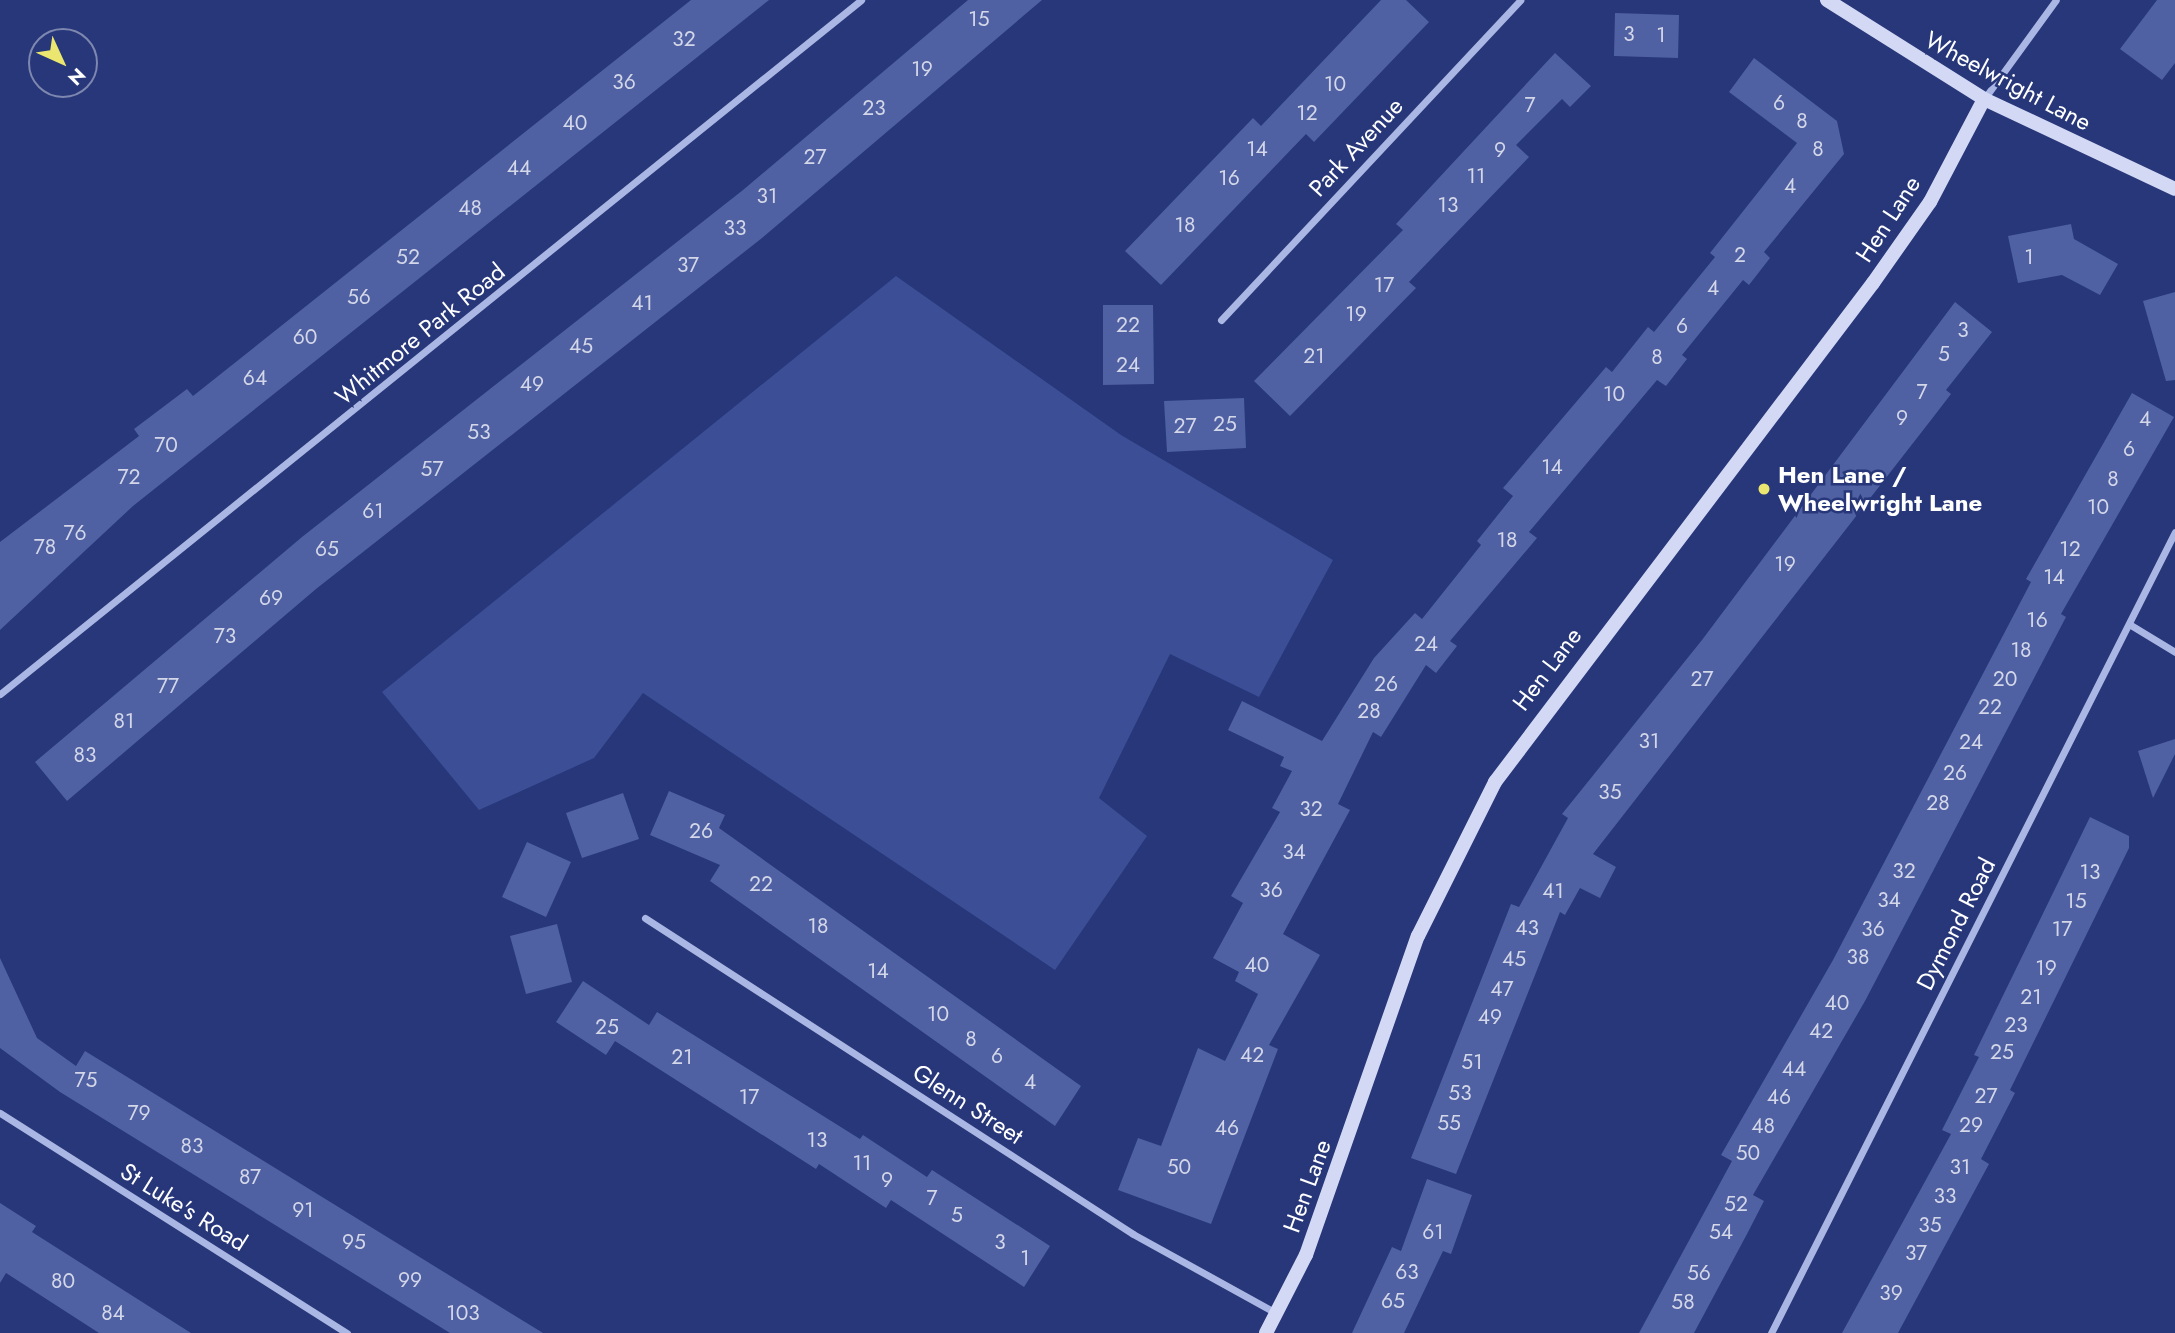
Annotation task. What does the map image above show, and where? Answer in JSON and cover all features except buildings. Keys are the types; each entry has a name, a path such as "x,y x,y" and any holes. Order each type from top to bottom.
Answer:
{"street":[{"name":"Whitmore Park Road","path":"0,694 861,0"},
{"name":"Park Avenue","path":"1222,320 1520,0"},
{"name":"Wheelwright Lane","path":"1827,0 1984,99 2175,190"},
{"path":"1984,99 2056,0"},
{"name":"Hen Lane","path":"1266,1333 1306,1255 1418,936 1494,782 1873,283 1930,202 1984,99"},
{"name":"Dymond Road","path":"1771,1333 2175,532"},
{"path":"2129,624 2175,652"},
{"name":"Glenn Street","path":"645,918 1133,1234 1276,1314"},
{"name":"St Luke's Road","path":"0,1113 346,1333"}],"shaded area":[{"path":"896,276 1121,435 1333,560 1259,697 1170,654 1099,798 1147,836 1055,970 643,693 594,758 479,810 382,692"}],"place":[{"name":"Hen Lane / Wheelwright Lane","path":"1764,489"}]}
